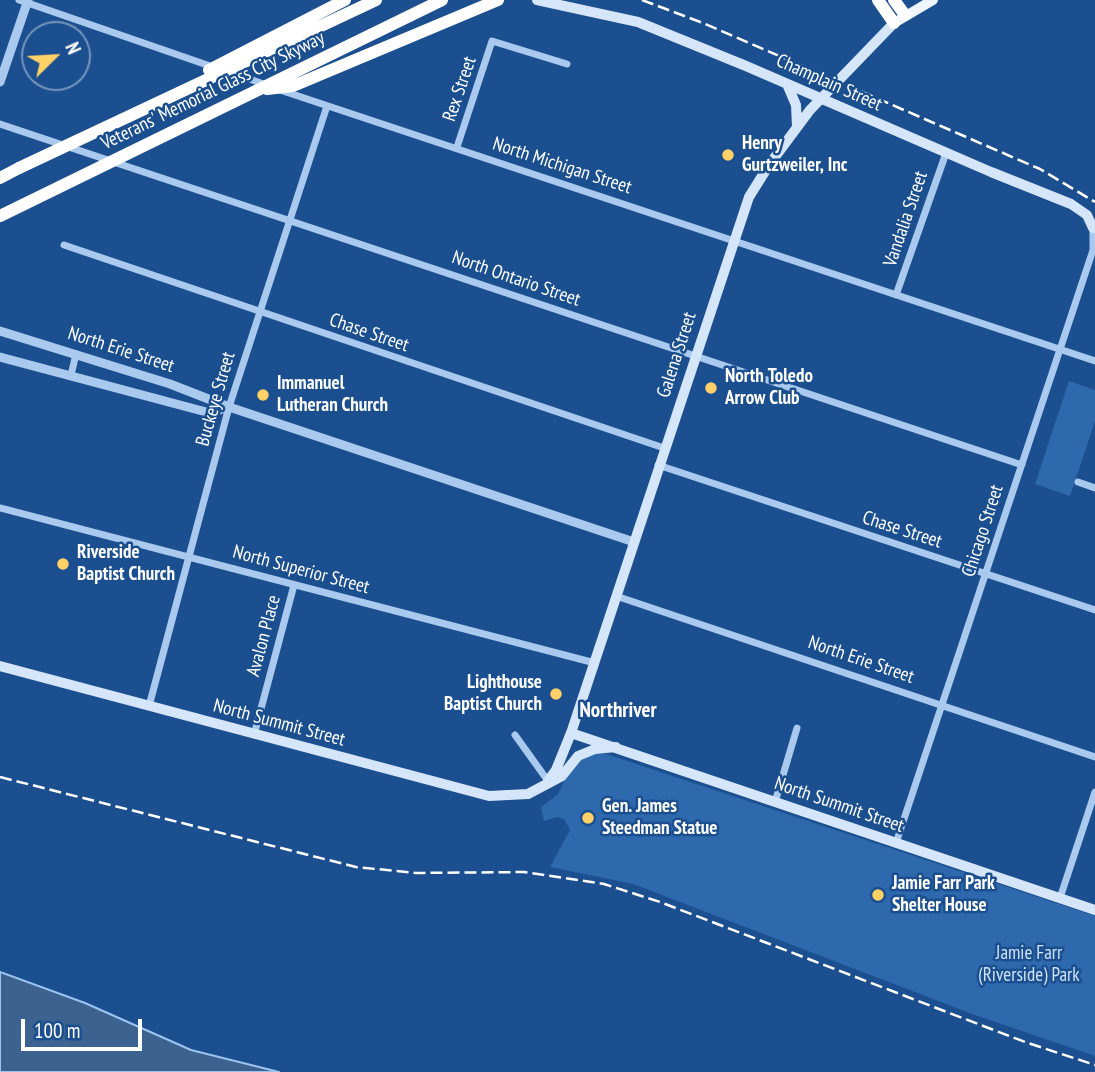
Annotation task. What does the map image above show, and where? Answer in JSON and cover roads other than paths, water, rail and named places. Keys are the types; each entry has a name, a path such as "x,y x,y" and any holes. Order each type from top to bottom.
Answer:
{"highway":[{"path":"19,168 345,0"},
{"name":"Veterans' Memorial Glass City Skyway","path":"0,178 376,0"},
{"name":"Veterans' Memorial Glass City Skyway","path":"0,216 442,0"},
{"path":"256,90 293,86 498,0"},
{"path":"878,0 894,23"},
{"path":"894,0 905,15"}],"main road":[{"name":"Champlain Street","path":"537,0 638,22 1071,204 1087,215 1093,228"},
{"name":"Galena Street","path":"548,781 556,770 572,733 694,356 754,187 821,98 894,23 933,0"},
{"path":"787,84 796,105 797,127"},
{"name":"North Summit Street","path":"0,666 489,796 521,796 562,776 578,756 595,749 616,747"},
{"name":"North Summit Street","path":"572,733 1095,910"}],"street":[{"path":"0,82 24,2"},
{"name":"North Michigan Street","path":"24,2 327,106 1095,361"},
{"name":"Rex Street","path":"457,147 492,41 567,64"},
{"name":"Buckeye Street","path":"149,706 229,407 288,219 327,106"},
{"name":"North Ontario Street","path":"0,124 1021,465"},
{"name":"Vandalia Street","path":"896,295 946,153"},
{"name":"Chicago Street","path":"896,843 1093,250 1093,228"},
{"name":"Chase Street","path":"64,245 664,448"},
{"name":"North Erie Street","path":"0,331 76,354 634,542"},
{"path":"71,375 76,354"},
{"name":"North Erie Street","path":"0,357 210,413 229,407"},
{"name":"Chase Street","path":"658,465 1095,611"},
{"path":"1077,482 1095,488"},
{"name":"North Superior Street","path":"0,508 595,663"},
{"name":"Avalon Place","path":"254,735 294,585"},
{"name":"North Erie Street","path":"616,596 1095,757"},
{"path":"775,802 797,728"},
{"path":"515,735 548,781"},
{"path":"1060,898 1095,792"}],"railway":[{"path":"642,0 703,23 1040,169 1095,202"},
{"path":"0,777 356,867 416,873 524,872 604,884 660,902 1025,1042 1095,1065"}],"place":[{"name":"Henry Gurtzweiler, Inc","path":"728,155"},
{"name":"North Toledo Arrow Club","path":"711,388"},
{"name":"Immanuel Lutheran Church","path":"263,395"},
{"name":"Riverside Baptist Church","path":"63,564"},
{"name":"Lighthouse Baptist Church","path":"556,694"},
{"name":"Gen. James Steedman Statue","path":"588,818"},
{"name":"Jamie Farr Park Shelter House","path":"878,895"}],"district":[{"name":"Northriver","path":"618,711"}],"park label":[{"name":"Jamie Farr (Riverside) Park","path":"1029,965"}]}
